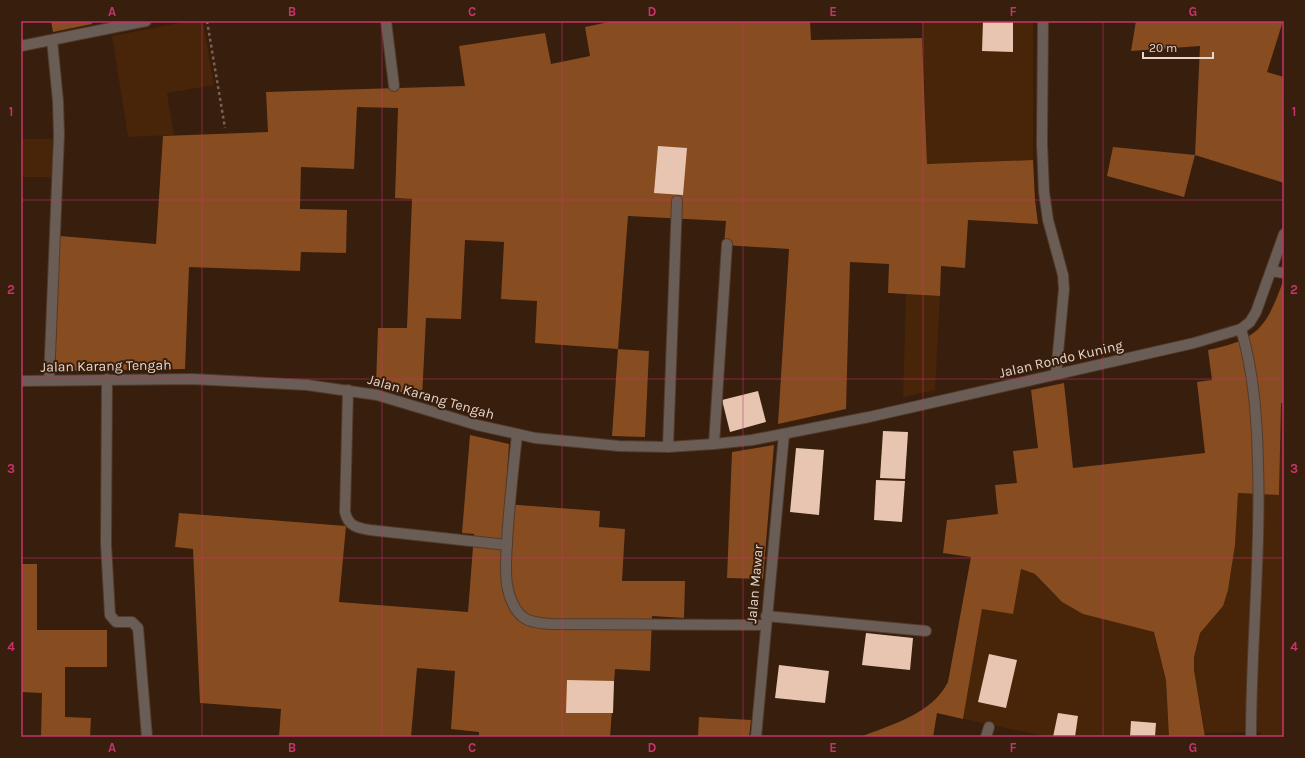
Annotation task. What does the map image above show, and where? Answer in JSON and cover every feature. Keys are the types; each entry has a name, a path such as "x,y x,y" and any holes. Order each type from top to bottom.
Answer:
{"street":[{"path":"21,46 146,21"},
{"path":"386,21 394,86"},
{"path":"1043,21 1042,144 1044,192 1048,220 1063,275 1064,289 1056,374"},
{"path":"49,380 59,135 58,101 52,40"},
{"path":"668,446 677,201"},
{"path":"1251,737 1259,513 1253,386 1249,354 1241,329 1250,322 1256,312 1284,234"},
{"path":"714,444 727,244"},
{"path":"1271,271 1284,273"},
{"name":"Jalan Rondo Kuning","path":"784,434 914,408 1194,343 1241,329"},
{"path":"107,378 106,536 110,615 116,622 132,622 138,628 147,737"},
{"name":"Jalan Karang Tengah","path":"21,381 107,378 261,381 348,390 377,395 477,425 517,435 572,443 620,446 668,446 714,444 784,434"},
{"path":"348,390 345,512 350,524 356,528 370,530 507,545"},
{"name":"Jalan Mawar","path":"756,737 784,434"},
{"path":"517,435 509,505 506,574 511,600 518,612 526,619 536,622 766,620 926,631"}],"path":[{"path":"207,21 225,128"}],"shaded area":[{"path":"51,21 92,21 92,24 53,32"},
{"path":"190,21 203,21 214,85 167,93 174,135 128,137 112,36"},
{"path":"614,21 810,21 811,40 922,38 927,164 1033,160 1038,224 968,220 965,268 941,266 940,296 888,293 889,264 850,262 846,409 778,424 789,249 724,245 726,221 628,216 618,349 535,343 537,301 501,299 504,242 465,240 461,319 426,318 422,398 376,385 378,328 407,328 412,199 395,198 398,108 357,107 354,169 301,167 300,209 347,210 346,253 301,252 300,271 189,267 185,369 55,371 60,236 156,244 163,136 268,132 266,92 465,86 459,46 545,33 551,64 590,56 585,27"},
{"path":"922,21 1033,21 1033,160 927,164"},
{"path":"1136,21 1283,21 1267,72 1284,77 1284,183 1195,155 1200,46 1131,51"},
{"path":"21,139 52,139 53,177 21,177"},
{"path":"1113,147 1195,155 1184,197 1107,176"},
{"path":"1284,279 1284,403 1281,403 1279,495 1238,493 1235,545 1228,590 1223,606 1200,633 1194,657 1194,670 1205,737 1169,737 1166,680 1154,632 1083,614 1062,602 1035,574 1021,569 1013,614 982,609 963,719 937,713 933,737 860,737 910,717 932,702 941,693 948,682 971,557 943,553 947,520 998,514 995,485 1017,483 1013,451 1038,448 1031,390 1064,383 1073,468 1205,453 1197,382 1212,380 1208,350 1239,341 1259,328 1266,320 1272,309"},
{"path":"906,294 940,296 935,390 903,397"},
{"path":"618,349 649,351 645,437 612,436"},
{"path":"1281,403 1284,403 1284,737 1261,737 1261,732 1205,733 1194,670 1194,657 1200,633 1228,590 1235,545 1238,493 1279,495"},
{"path":"470,435 509,444 505,504 600,511 599,527 625,529 622,581 685,581 684,618 652,616 650,671 615,669 610,737 479,737 479,732 451,729 455,671 417,668 411,737 279,737 281,709 200,703 193,549 175,547 179,513 346,526 339,602 468,612 474,534 462,533"},
{"path":"774,445 763,579 727,578 732,452"},
{"path":"21,564 37,564 37,630 107,630 107,667 65,667 65,717 91,718 90,737 41,737 42,693 21,692"},
{"path":"1021,569 1035,574 1062,602 1083,614 1154,632 1166,680 1169,737 1039,737 1040,735 963,719 982,608"},
{"path":"699,717 751,720 749,737 698,737"}],"building":[{"path":"983,21 1013,21 1013,52 982,51"},
{"path":"658,146 687,148 683,195 654,193"},
{"path":"758,391 766,422 730,432 722,400"},
{"path":"883,431 908,432 905,479 880,478"},
{"path":"796,448 824,450 819,515 790,512"},
{"path":"876,480 905,481 902,522 874,520"},
{"path":"866,633 913,638 910,670 862,665"},
{"path":"989,654 1017,660 1006,708 978,702"},
{"path":"779,665 829,671 825,703 775,698"},
{"path":"567,680 614,681 613,713 566,713"},
{"path":"1058,713 1078,716 1075,737 1053,737"},
{"path":"1131,721 1156,723 1155,737 1130,737"}]}
